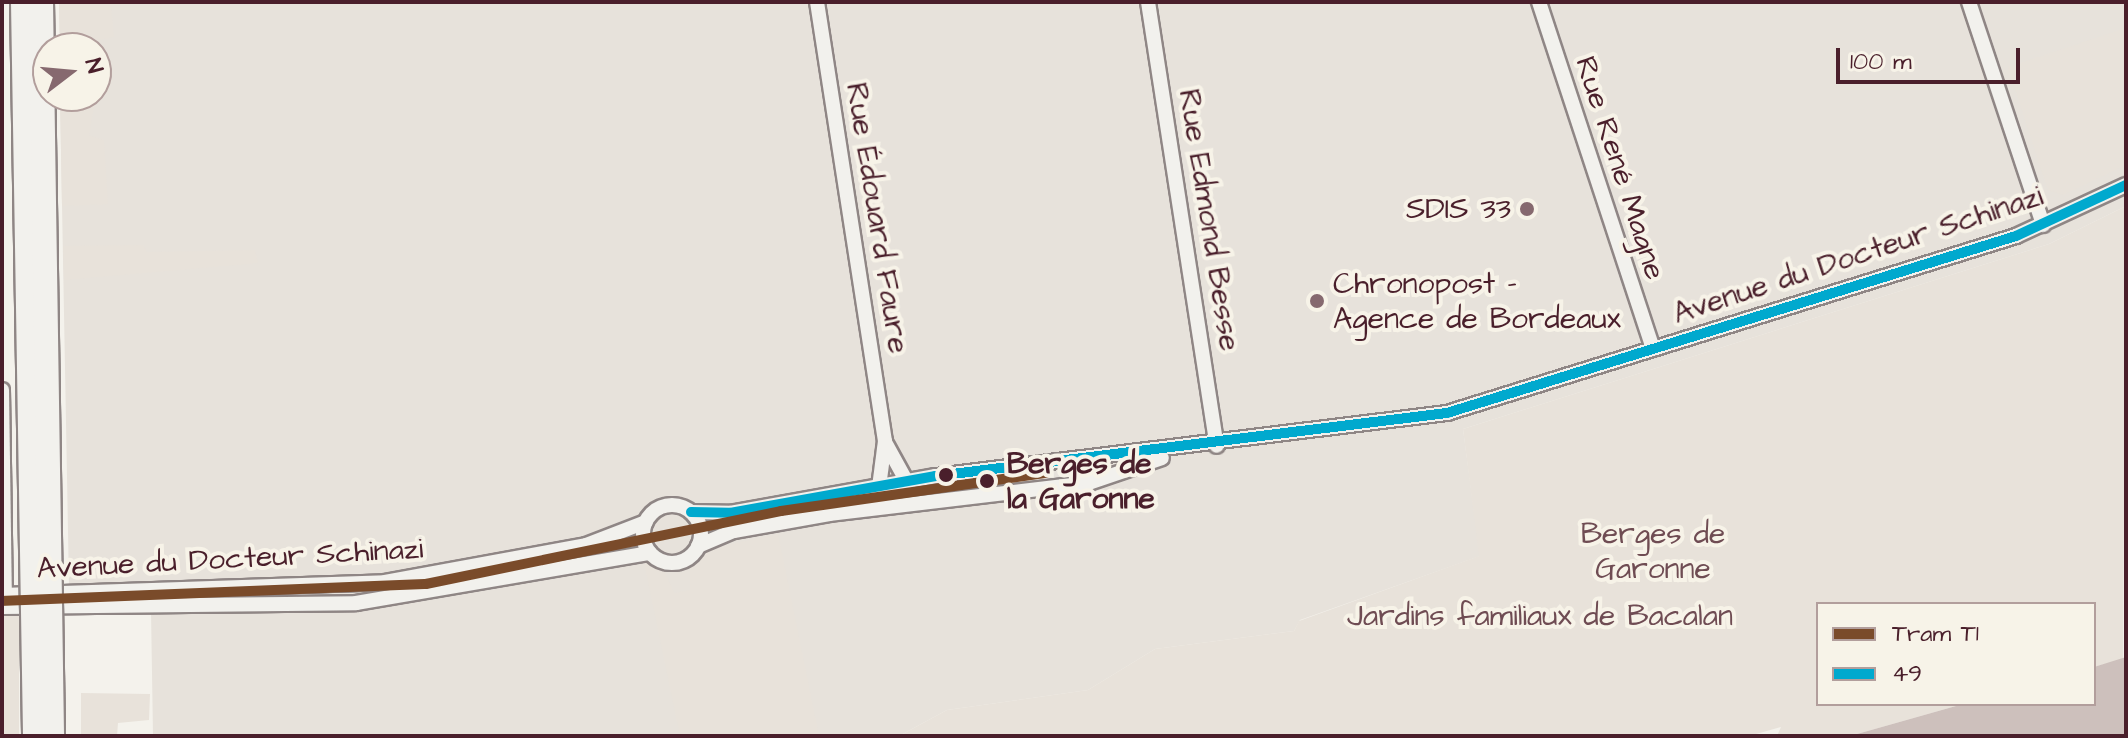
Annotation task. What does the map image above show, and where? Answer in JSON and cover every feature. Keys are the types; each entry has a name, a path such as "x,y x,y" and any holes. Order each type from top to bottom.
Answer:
{"highway":[{"path":"23,2 35,736"},
{"path":"41,2 52,736"}],"street":[{"name":"Rue Édouard Faure","path":"817,2 885,441 879,487"},
{"name":"Rue Edmond Besse","path":"1148,2 1217,446"},
{"name":"Rue René Magne","path":"1539,2 1653,349"},
{"path":"1969,2 2043,225"},
{"name":"Avenue du Docteur Schinazi","path":"691,512 730,513 1051,460 1179,451 1447,413 2043,225 2126,185"},
{"path":"2,390 3,599"},
{"name":"Rue Édouard Faure","path":"885,441 907,482"},
{"name":"Avenue du Docteur Schinazi","path":"698,546 734,531 829,514 1089,483 1179,451"},
{"path":"666,505 691,512 700,527 698,546 677,563 650,553 646,522 666,505"},
{"name":"Avenue du Docteur Schinazi","path":"3,599 385,582 586,545 646,522"},
{"name":"Avenue du Docteur Schinazi","path":"3,599 356,603 650,553"}],"shaded area":[{"path":"59,2 2126,2 2126,206 2049,244 1463,429 1480,556 1300,620 1294,631 1155,649 1088,690 947,710 899,736 153,736 151,611 80,615 69,586 60,112 112,112 112,32 60,32"},
{"path":"2126,657 2126,736 1850,736 1956,706 2096,706 2096,666"}],"green space":[{"path":"59,2 128,2 111,6 114,37 112,32 60,32"},
{"path":"2126,28 2126,165 2063,195 2048,190 2008,67"},
{"path":"60,112 93,112 89,135 104,140 108,204 62,206"},
{"name":"Berges de Garonne","path":"2126,206 2123,659 2096,666 2096,602 1816,602 1816,706 1956,706 1850,736 1777,736 1781,727 1749,736 899,736 947,710 1088,690 1155,649 1294,631 1299,621 1479,556 1463,429 2049,244"},
{"path":"143,245 147,252 255,250 258,263 64,280 63,246"},
{"path":"778,534 819,736 680,736 644,562 664,570 674,593 690,590 690,567 705,550"},
{"path":"2,615 19,615 19,736 2,736"},
{"path":"81,693 150,694 149,720 118,723 117,736 81,736"}],"tram line":[{"name":"T1","path":"2,601 426,584 781,511 1046,473"}],"transit line":[{"name":"49","path":"691,512 730,513 936,476 1447,413 2016,236 2126,185"}],"place":[{"name":"SDIS 33","path":"1527,209"},
{"name":"Chronopost - Agence de Bordeaux","path":"1317,301"},
{"name":"Berges de la Garonne","path":"987,481"}],"park label":[{"name":"Jardins familiaux de Bacalan","path":"1540,616"}]}
